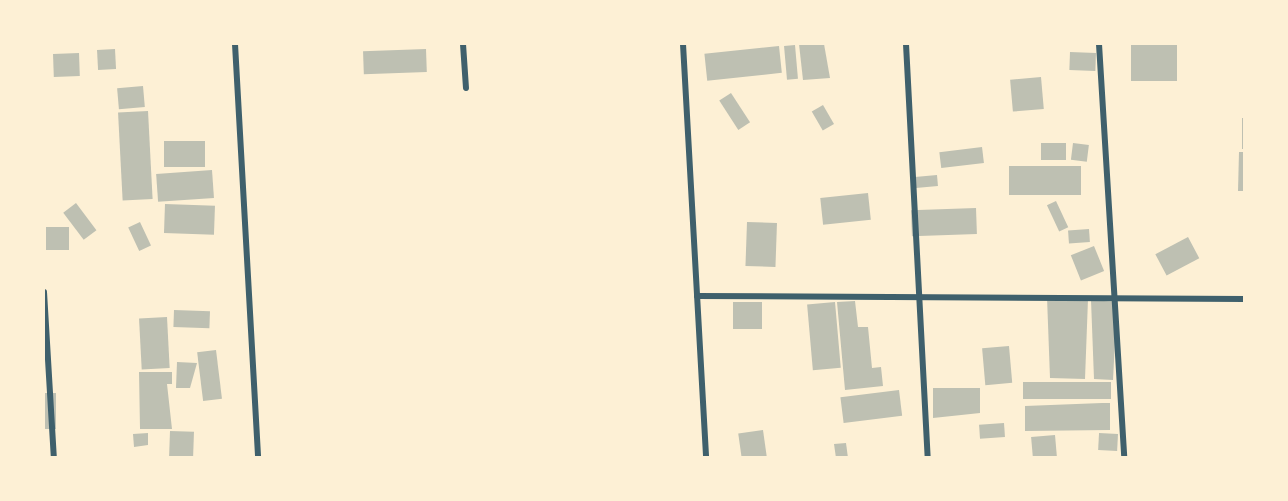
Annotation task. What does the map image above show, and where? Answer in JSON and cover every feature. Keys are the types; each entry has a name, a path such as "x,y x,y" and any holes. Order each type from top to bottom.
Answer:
{"street":[{"path":"235,44 258,458"},
{"path":"463,44 466,88"},
{"path":"683,44 706,458"},
{"path":"906,44 928,458"},
{"path":"1099,44 1124,458"},
{"path":"44,292 54,458"},
{"path":"697,296 920,294 1245,300"}],"building":[{"path":"799,44 824,44 830,78 803,80"},
{"path":"1131,44 1177,44 1177,81 1131,81"},
{"path":"795,45 798,79 787,80 784,46"},
{"path":"779,46 782,73 707,81 704,54"},
{"path":"115,49 116,69 98,70 97,50"},
{"path":"426,49 427,72 364,74 363,51"},
{"path":"1070,52 1096,53 1095,71 1069,70"},
{"path":"79,53 80,76 54,77 53,54"},
{"path":"1041,77 1044,109 1013,112 1010,80"},
{"path":"143,86 145,107 119,109 117,88"},
{"path":"731,93 750,122 738,130 719,101"},
{"path":"823,105 834,124 823,131 812,112"},
{"path":"148,111 153,199 123,200 118,113"},
{"path":"1242,118 1244,118 1244,149 1242,149"},
{"path":"164,141 205,141 205,167 164,167"},
{"path":"1041,143 1066,143 1066,160 1041,160"},
{"path":"1073,143 1089,145 1087,162 1071,160"},
{"path":"982,147 984,163 941,168 939,152"},
{"path":"1239,152 1244,152 1244,191 1238,191"},
{"path":"1009,166 1081,166 1081,195 1009,195"},
{"path":"212,170 214,198 158,202 156,174"},
{"path":"937,175 938,186 913,188 912,177"},
{"path":"868,193 871,220 823,225 820,198"},
{"path":"1056,201 1068,227 1059,232 1047,205"},
{"path":"76,203 96,230 84,240 63,213"},
{"path":"165,204 215,206 214,235 164,233"},
{"path":"976,208 977,234 912,236 911,210"},
{"path":"140,222 151,246 139,251 128,227"},
{"path":"747,222 777,223 775,267 745,266"},
{"path":"46,227 69,227 69,250 46,250"},
{"path":"1089,229 1090,242 1069,243 1068,230"},
{"path":"1188,237 1199,258 1167,276 1155,254"},
{"path":"1094,246 1104,271 1081,280 1071,255"},
{"path":"1047,297 1088,299 1085,379 1050,378"},
{"path":"1091,300 1117,302 1113,380 1094,379"},
{"path":"855,301 858,327 868,327 872,368 881,367 883,386 845,390 837,302"},
{"path":"733,302 762,302 762,329 733,329"},
{"path":"835,302 841,368 813,370 807,304"},
{"path":"174,310 210,311 209,328 173,327"},
{"path":"167,317 170,368 142,369 139,318"},
{"path":"1009,346 1012,383 985,385 982,348"},
{"path":"216,350 222,399 203,401 197,352"},
{"path":"177,362 197,363 190,388 176,388"},
{"path":"139,372 172,372 172,384 167,384 172,429 140,429"},
{"path":"1023,382 1111,382 1111,399 1023,399"},
{"path":"933,388 980,388 980,413 933,418"},
{"path":"899,390 902,416 844,423 840,397"},
{"path":"44,393 56,393 56,429 44,429"},
{"path":"1110,403 1110,430 1025,431 1025,406"},
{"path":"1004,423 1005,437 980,439 979,425"},
{"path":"763,430 767,458 742,458 738,433"},
{"path":"170,431 194,432 193,458 169,458"},
{"path":"148,433 148,445 134,447 133,434"},
{"path":"1099,433 1118,434 1117,451 1098,450"},
{"path":"1055,435 1057,458 1033,458 1031,437"},
{"path":"846,443 848,458 836,458 834,444"}]}
